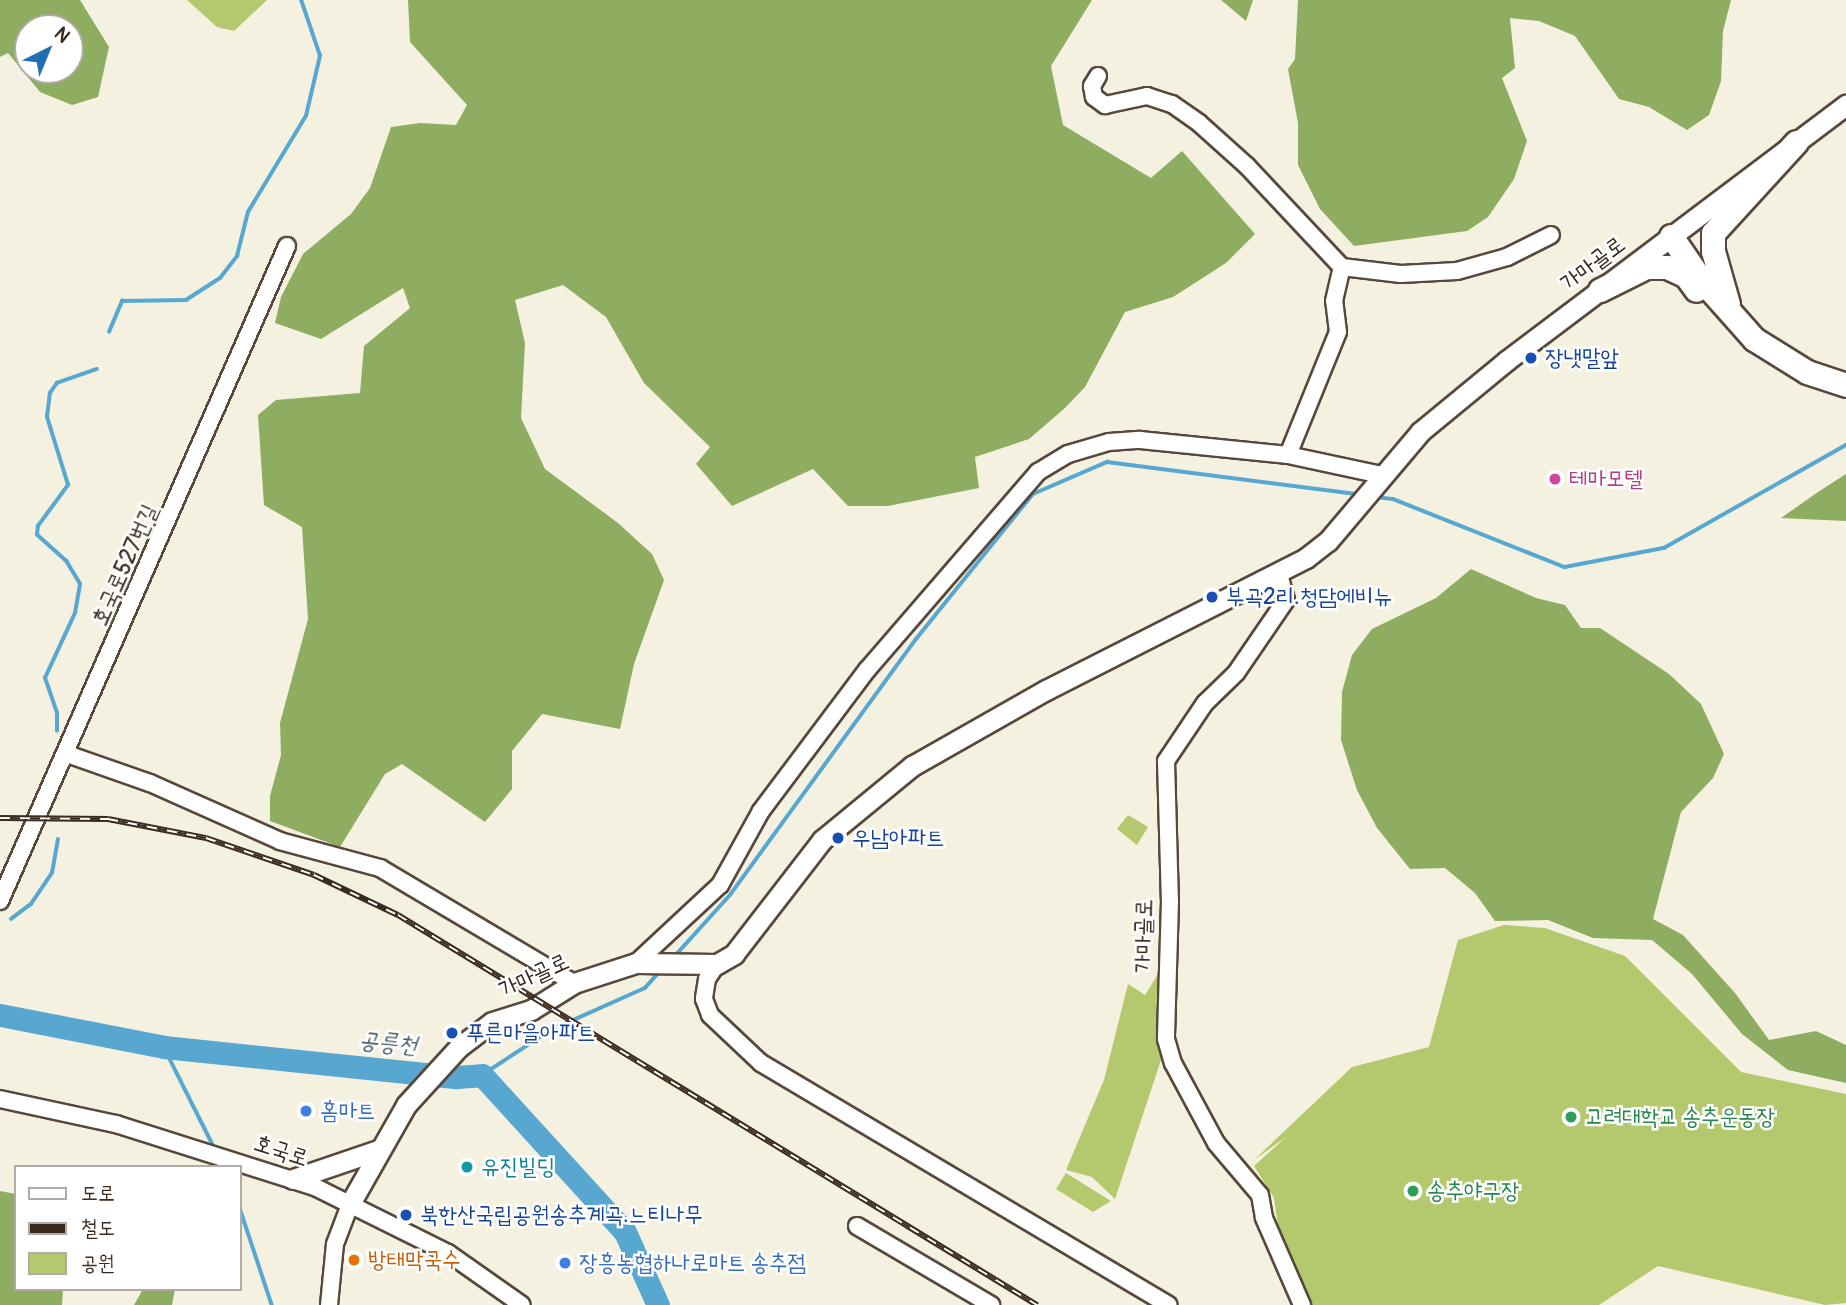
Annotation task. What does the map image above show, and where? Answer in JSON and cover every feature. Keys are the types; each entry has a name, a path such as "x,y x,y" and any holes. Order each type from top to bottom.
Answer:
{"highway":[{"path":"1732,317 1713,251 1713,233 1796,142"},
{"path":"1671,236 1732,317 1754,339 1794,365 1846,386"},
{"path":"1600,290 1646,267 1667,267 1686,276 1699,294 1732,317"}],"main road":[{"name":"가마골로","path":"1279,574 1328,541 1420,432 1600,290 1846,105"},
{"path":"712,963 734,954 822,840 912,766 1046,690 1279,574"},
{"name":"가마골로","path":"378,1150 406,1105 459,1047 492,1022 531,1010 574,982 636,963 712,963"},
{"path":"293,1179 378,1150"},
{"path":"351,1202 378,1150"}],"street":[{"path":"1098,76 1092,86 1094,97 1105,105 1146,96 1171,104 1199,123 1247,166 1342,267 1401,274 1457,271 1507,257 1551,235"},
{"name":"호국로527번길","path":"0,901 67,754 286,246"},
{"path":"1288,455 1338,332 1334,300 1342,267"},
{"path":"636,963 720,885 761,811 867,670 1038,472 1068,454 1109,442 1140,440 1288,455 1381,475"},
{"name":"가마골로","path":"1279,574 1286,600 1237,673 1205,703 1166,761 1170,901 1166,1039 1173,1063 1216,1143 1260,1195 1264,1218 1302,1305"},
{"path":"67,754 150,783 280,841 380,868 574,982"},
{"path":"712,963 704,999 710,1016 761,1063 1168,1305"},
{"name":"호국로","path":"0,1099 116,1124 293,1179 351,1202 449,1253 522,1305"},
{"path":"329,1305 335,1244 351,1202"},
{"path":"858,1226 991,1305"}],"green space":[{"path":"0,0 80,0 109,47 98,97 72,105 40,92 33,84 84,84 84,14 14,14 14,60 8,53 0,57"},
{"path":"187,0 267,0 234,31 217,27"},
{"path":"408,0 1092,0 1051,66 1063,125 1151,178 1182,151 1255,234 1226,263 1173,297 1125,312 1085,387 1065,408 1029,439 975,457 979,488 888,506 848,506 813,469 732,506 696,464 710,447 644,383 606,317 563,285 515,300 525,343 521,418 545,469 618,523 652,554 664,580 634,664 620,729 542,714 512,751 512,789 485,822 402,764 385,774 340,847 270,821 270,796 281,755 280,723 308,619 302,527 264,505 258,415 276,400 360,393 364,346 410,308 403,288 321,339 275,323 281,297 303,254 351,214 370,188 391,127 420,123 456,125 467,105 410,42"},
{"path":"1221,0 1253,0 1246,21"},
{"path":"1298,0 1731,0 1723,31 1721,81 1709,115 1687,130 1649,107 1619,99 1575,36 1539,21 1510,18 1515,68 1502,78 1527,141 1514,179 1488,217 1467,231 1354,246 1320,209 1298,165 1298,123 1288,69 1295,59"},
{"path":"1846,474 1846,521 1781,518 1818,492"},
{"path":"1471,569 1536,598 1565,605 1581,628 1600,628 1669,674 1701,704 1724,754 1713,778 1681,812 1653,919 1683,935 1735,993 1769,1040 1816,1031 1846,1045 1846,1083 1788,1070 1742,1034 1692,974 1652,940 1593,938 1548,920 1495,921 1475,893 1445,868 1410,869 1377,828 1357,790 1341,740 1342,692 1352,655 1372,629 1436,598"},
{"path":"1128,815 1148,827 1137,845 1117,829"},
{"name":"고려대학교 송추운동장","path":"1504,925 1545,928 1625,956 1741,1072 1846,1094 1846,1303 1825,1305 1658,1266 1599,1305 1308,1305 1279,1234 1274,1198 1254,1166 1286,1137 1254,1160 1352,1067 1429,1047 1458,940"},
{"path":"1160,971 1162,1057 1115,1199 1092,1177 1066,1170 1104,1080 1128,984 1145,995"},
{"path":"1066,1173 1111,1201 1093,1212 1056,1189"},
{"path":"0,1191 14,1194 14,1291 63,1291 62,1305 0,1305"},
{"path":"142,1291 175,1291 172,1305 134,1305"}],"waterway":[{"path":"109,332 122,301 186,300 220,278 237,256 248,212 306,116 320,56 301,0"},
{"path":"57,731 57,713 45,678 75,613 80,584 67,562 37,535 38,526 68,485 47,417 50,393 57,383 97,369"},
{"path":"1376,497 1393,499 1565,567 1664,548 1846,445"},
{"path":"674,957 730,895 916,639 1033,494 1107,462 1358,494"},
{"path":"11,919 31,904 52,873 58,840"},
{"path":"482,1075 551,1030 645,988 661,970"},
{"name":"공릉천","path":"0,1015 164,1047 456,1077 482,1075 625,1232 658,1305"},
{"path":"164,1047 215,1149"},
{"path":"242,1214 272,1305"}],"railway":[{"path":"0,818 108,819 206,838 314,875 398,915 1037,1305"}],"place":[{"name":"장냇말앞","path":"1531,358"},
{"name":"테마모텔","path":"1555,479"},
{"name":"부곡2리.청담에비뉴","path":"1212,597"},
{"name":"우남아파트","path":"838,838"},
{"name":"푸른마을아파트","path":"452,1033"},
{"name":"홈마트","path":"306,1111"},
{"name":"고려대학교 송추운동장","path":"1571,1117"},
{"name":"유진빌딩","path":"467,1167"},
{"name":"송추야구장","path":"1413,1191"},
{"name":"북한산국립공원송추계곡.느티나무","path":"406,1215"},
{"name":"방태막국수","path":"354,1260"},
{"name":"장흥농협하나로마트 송추점","path":"565,1263"}]}
